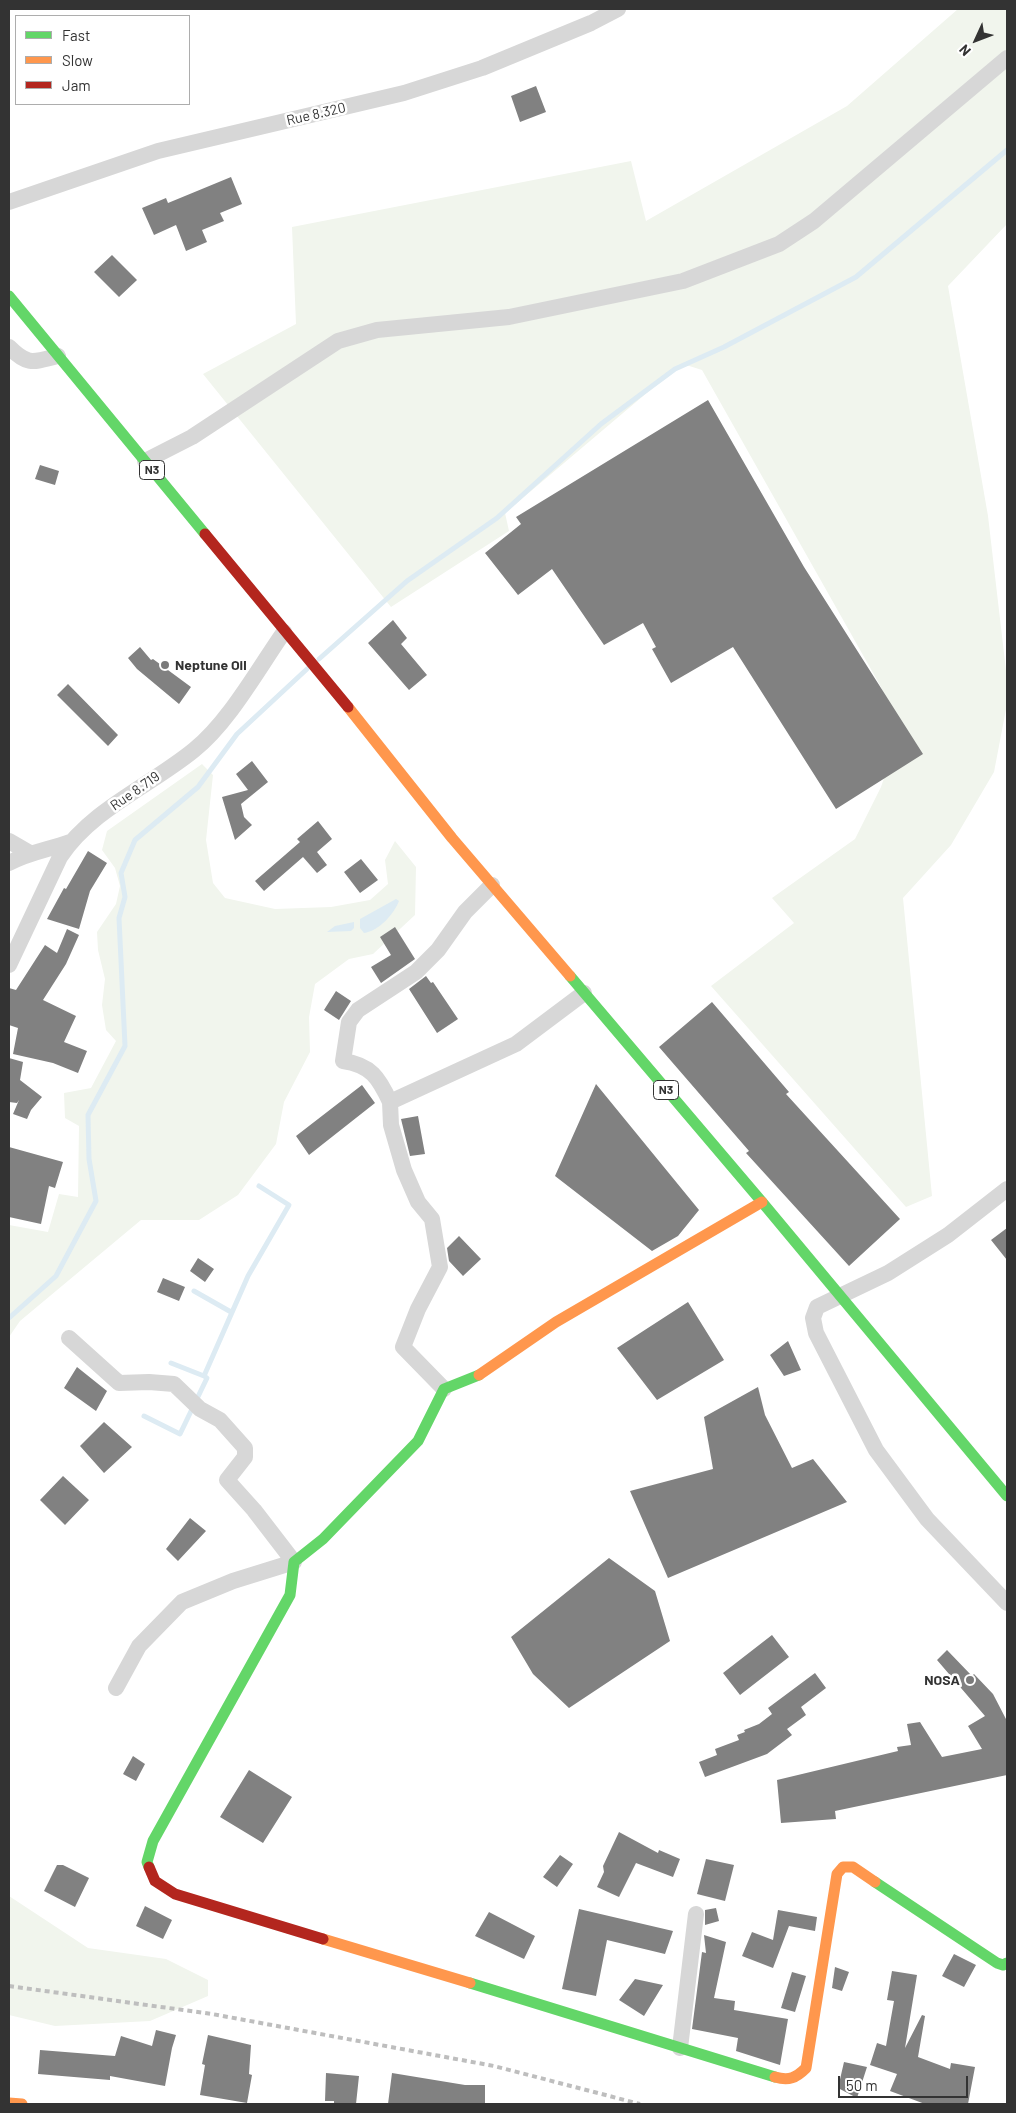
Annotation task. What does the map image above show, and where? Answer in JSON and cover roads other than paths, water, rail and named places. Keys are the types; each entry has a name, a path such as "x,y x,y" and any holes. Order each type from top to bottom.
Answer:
{"main road":[{"name":"N3","path":"9,296 492,885 762,1202 1007,1496"},
{"path":"762,1202 556,1322 484,1373 444,1389 418,1441 323,1539 294,1562 290,1595 270,1635 185,1780 153,1841 147,1862 155,1881 175,1894 784,2080 797,2077 806,2068 837,1874 843,1867 853,1867 997,1963 1003,1965 1007,1963"},
{"path":"9,2103 22,2104"}],"street":[{"name":"Rue 8.320","path":"9,202 158,151 404,93 482,68 591,24 618,9"},
{"path":"145,461 192,437 338,341 377,330 509,316 683,281 779,244 814,221 1007,58"},
{"path":"9,347 22,360 36,361 58,356"},
{"name":"Rue 8.719","path":"9,965 60,857 70,842 92,821 194,750 212,733 290,638"},
{"path":"9,841 28,852"},
{"path":"9,863 28,852 43,851 70,842"},
{"path":"444,1389 403,1347 418,1309 440,1267 432,1219 418,1202 404,1170 391,1125 390,1102 378,1077 358,1063 343,1061 349,1022 358,1010 416,972 438,950 470,906 492,885"},
{"path":"390,1102 516,1044 584,994"},
{"path":"1007,1189 948,1235 888,1274 817,1307 813,1318 816,1333 876,1450 927,1519 1007,1603"},
{"path":"69,1338 119,1383 149,1382 174,1384 200,1409 220,1420 245,1448 245,1457 227,1480 254,1510 294,1562 233,1580 182,1602 139,1646 116,1688"},
{"path":"680,2048 696,1914"}],"waterway":[{"path":"319,659 407,581 497,518 601,424 675,369 724,347 856,277 1007,150"},
{"path":"9,1318 56,1276 96,1201 89,1159 88,1115 125,1046 119,918 125,897 121,873 135,840 198,787 237,734 307,669"},
{"path":"144,1416 180,1434 207,1378 204,1376 248,1276 289,1205 259,1186"},
{"path":"194,1291 231,1312"},
{"path":"171,1363 204,1376"}],"railway":[{"path":"9,1986 212,2014 494,2066 640,2104"}],"place":[{"name":"Neptune Oil","path":"165,665"},
{"name":"NOSA","path":"970,1680"}]}
